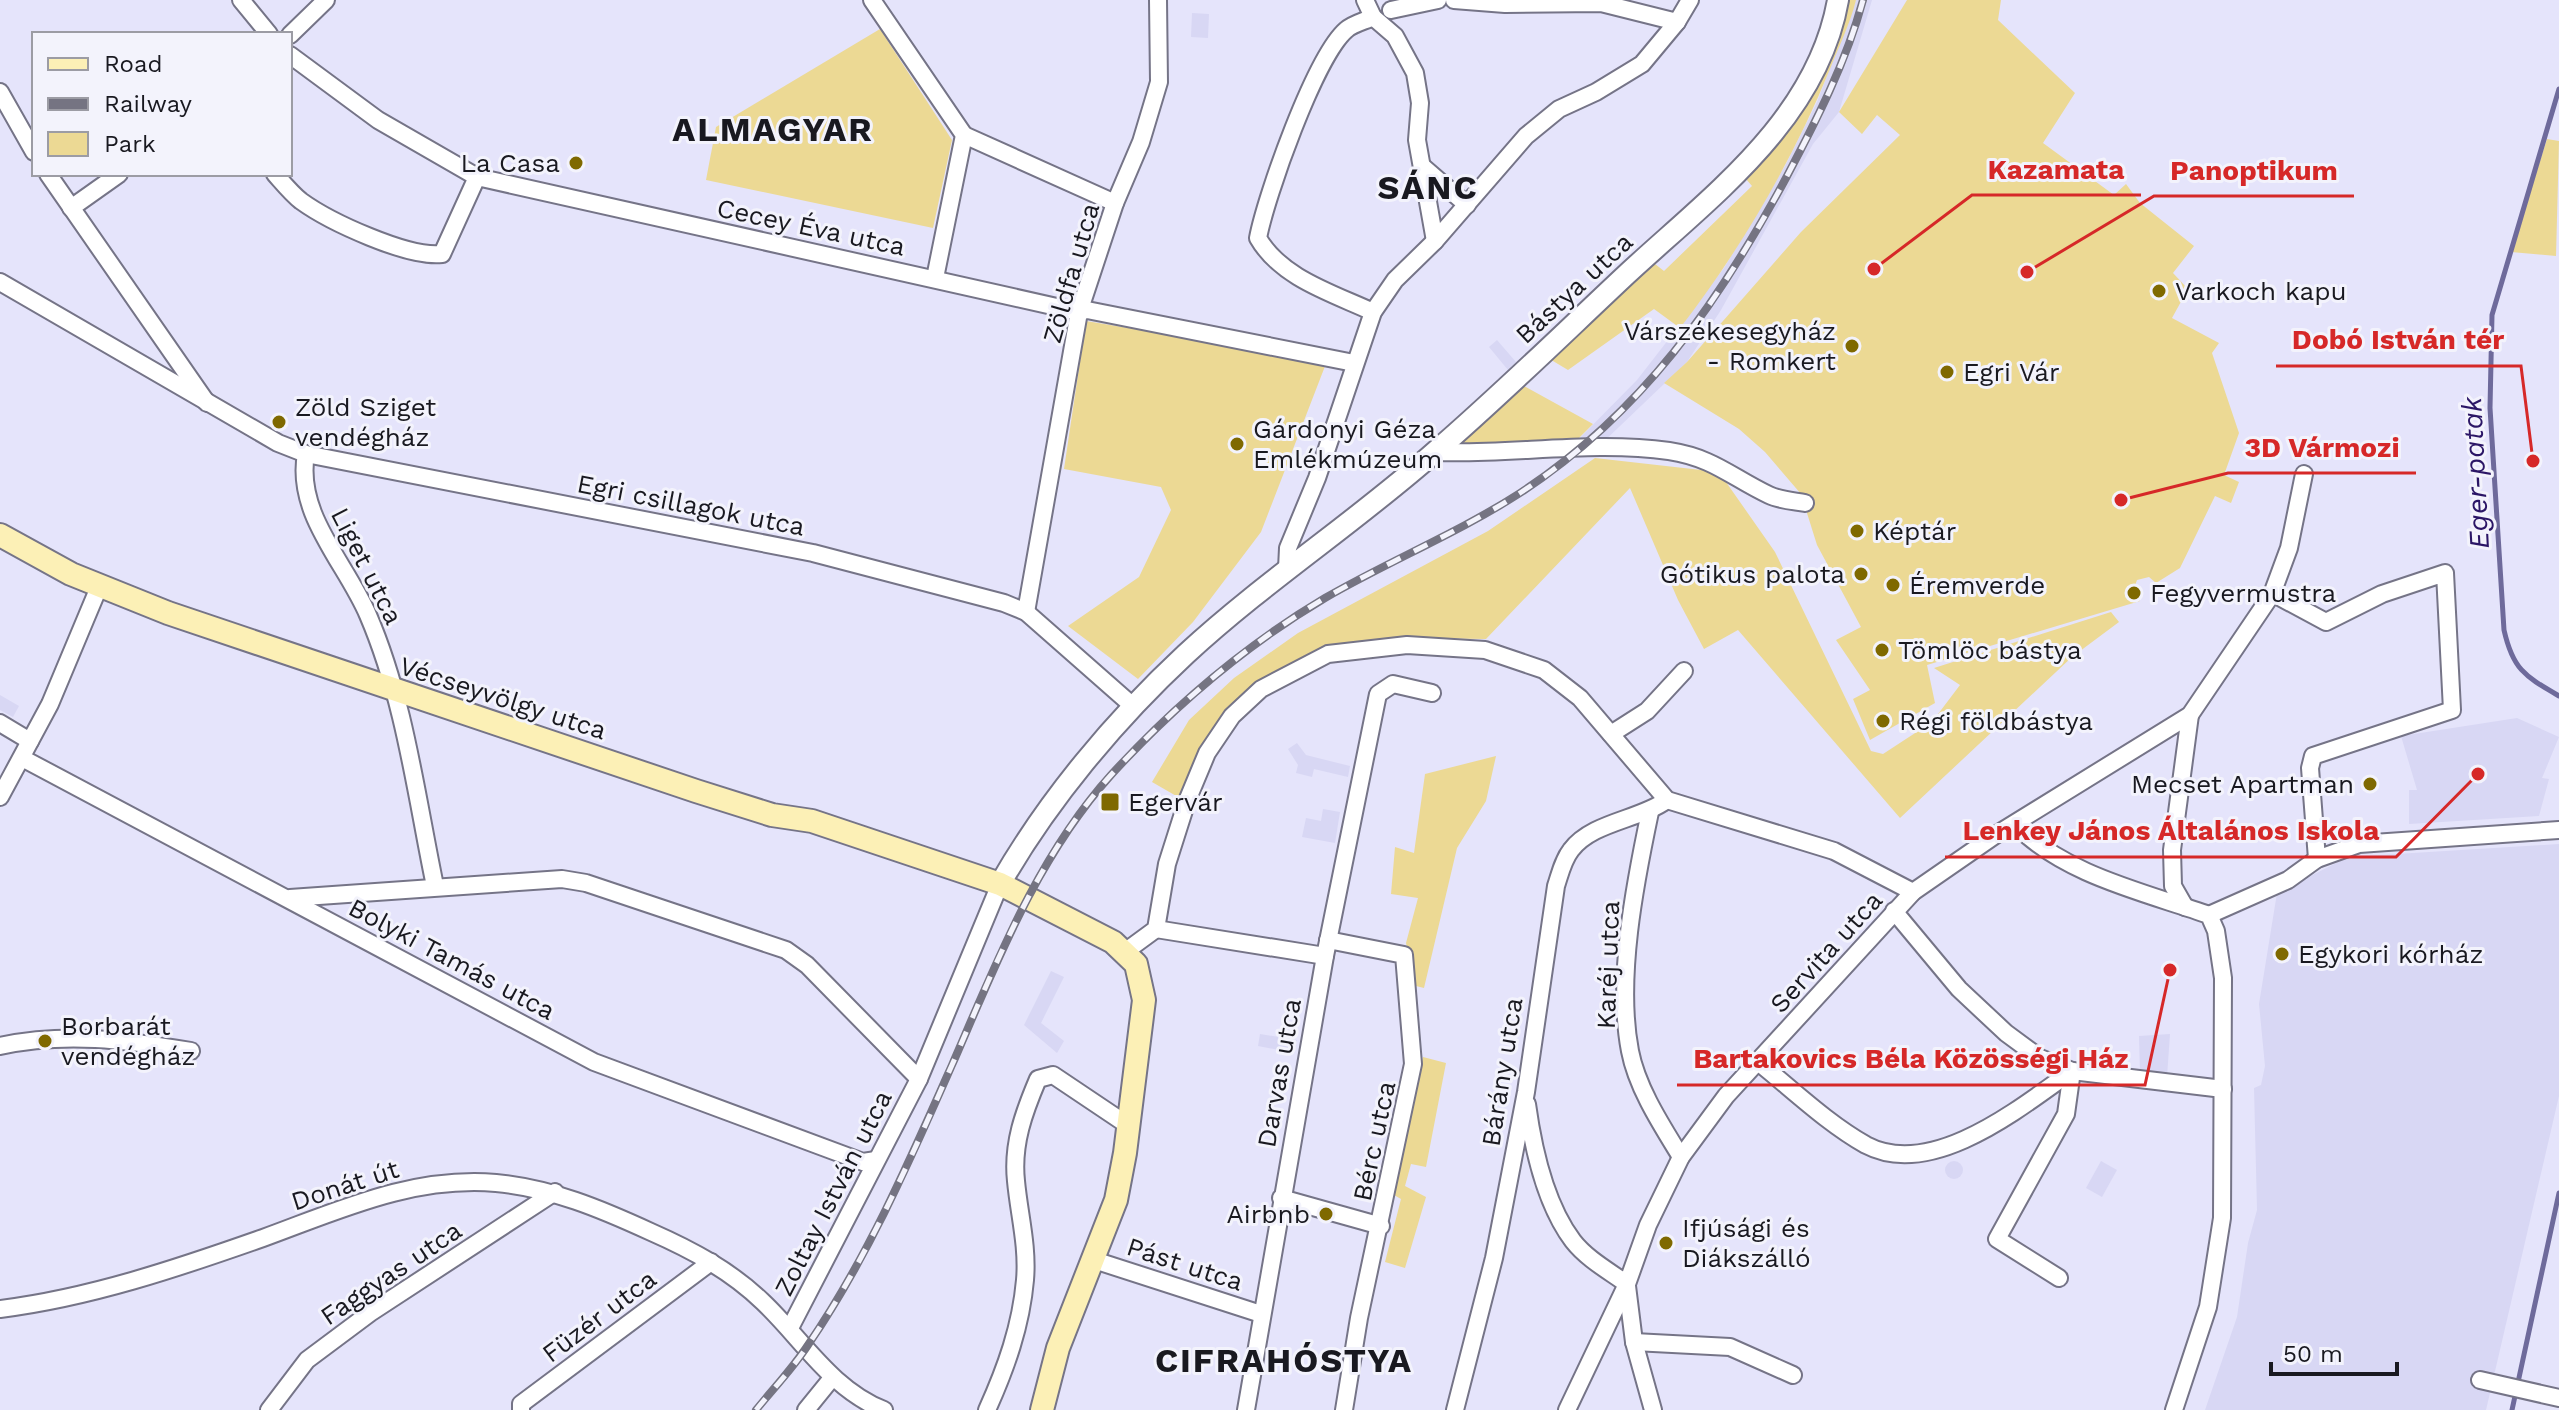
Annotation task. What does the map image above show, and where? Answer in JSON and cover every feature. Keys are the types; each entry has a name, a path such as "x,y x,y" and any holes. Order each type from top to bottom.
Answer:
{"main road":[{"name":"Vécseyvölgy utca","path":"0,535 99,587 395,692 696,791 772,815 812,821 1000,884 1126,951"},
{"path":"1042,1410 1047,1384 1072,1312 1116,1200 1129,1126 1144,1000 1140,974 1126,951"}],"street":[{"path":"241,0 267,32"},
{"path":"292,33 326,0"},
{"path":"872,0 964,135 1115,203"},
{"name":"Zöldfa utca","path":"1026,612 1079,312 1115,203 1141,142 1159,82 1158,0"},
{"path":"1365,0 1373,17 1395,36 1415,73 1420,103 1417,140 1435,241"},
{"path":"1391,10 1438,0"},
{"path":"1454,0 1505,4 1601,3 1677,22"},
{"path":"1287,569 1288,548 1317,478 1373,312 1395,280 1435,241 1526,136 1559,109 1596,92 1642,64 1677,22 1690,0"},
{"name":"Bástya utca","path":"1000,884 1022,846 1059,796 1134,707 1186,654 1287,569 1436,452 1761,149 1809,80 1824,49 1838,0"},
{"path":"1373,17 1346,30 1323,62 1264,206 1258,238 1265,252 1287,271 1373,312"},
{"name":"Cecey Éva utca","path":"292,56 378,120 477,177 1079,312 1087,310 1354,363"},
{"path":"0,92 32,149"},
{"path":"935,278 964,135"},
{"path":"1422,166 1467,205"},
{"name":"Egri csillagok utca","path":"49,176 210,407"},
{"path":"71,208 116,176"},
{"path":"277,176 301,201 345,225 425,256 442,254 477,177"},
{"name":"Egri csillagok utca","path":"0,282 210,407 278,443 306,454 813,553 909,576 1026,612 1134,707"},
{"path":"1436,452 1477,454 1583,448 1669,451 1712,461 1772,497 1805,503"},
{"name":"Liget utca","path":"306,454 303,472 308,503 367,611 395,692 435,886"},
{"path":"2185,907 2173,886 2172,850 2190,715 2272,593 2289,548 2304,474"},
{"path":"2272,593 2326,622 2382,594 2445,573 2452,710 2313,756 2310,768 2317,859"},
{"path":"0,797 61,679 99,587"},
{"path":"1156,929 1167,864 1207,753 1232,716 1261,689 1328,654 1407,645 1485,650 1544,670 1580,698 1667,800 1834,851 1913,892"},
{"path":"1611,734 1647,711 1684,671"},
{"name":"Darvas utca","path":"1246,1410 1326,948 1378,694 1393,684 1432,693"},
{"name":"Servita utca","path":"1567,1410 1627,1284 1648,1225 1681,1157 1726,1096 1913,892 2190,715"},
{"path":"0,723 30,741"},
{"name":"Bolyki Tamás utca","path":"22,758 594,1062 863,1162 876,1160"},
{"name":"Bárány utca","path":"1455,1410 1494,1258 1526,1092 1556,886 1568,853 1577,843 1606,827 1650,812 1667,800"},
{"name":"Karéj utca","path":"1650,812 1629,928 1630,1052 1646,1094 1681,1157"},
{"path":"2015,824 2047,851 2073,865 2209,915 2288,880 2317,859 2359,844 2559,830"},
{"path":"290,898 562,879 586,883 786,950 807,965 919,1079 1000,884"},
{"path":"1894,911 1959,989 2006,1033 2040,1058 2072,1071 2223,1089"},
{"path":"2174,1410 2208,1307 2219,1233 2223,978 2216,931 2209,915"},
{"path":"1126,951 1156,929 1326,948"},
{"name":"Bérc utca","path":"1326,948 1404,955 1413,1064 1359,1318 1344,1410"},
{"path":"0,1046 50,1038 93,1037 191,1051"},
{"path":"1758,1062 1868,1146 1901,1155 1931,1151 1959,1141 2004,1118 2072,1071"},
{"path":"2059,1278 1997,1239 2066,1114 2072,1071"},
{"path":"987,1410 1016,1338 1025,1280 1025,1246 1015,1179 1017,1139 1038,1079 1053,1075 1129,1126"},
{"name":"Zoltay István utca","path":"790,1328 919,1079"},
{"path":"1526,1092 1544,1175 1564,1226 1587,1255 1627,1284 1634,1342 1653,1410"},
{"name":"Donát út","path":"0,1309 126,1282 396,1189 452,1183 496,1183 555,1192 650,1231 711,1262 731,1274 790,1328 832,1378 852,1394 884,1410"},
{"name":"Faggyas utca","path":"269,1410 307,1360 370,1313 555,1192"},
{"path":"1281,1198 1381,1226"},
{"name":"Pást utca","path":"1094,1260 1261,1314"},
{"name":"Füzér utca","path":"521,1410 521,1404 711,1262"},
{"path":"1634,1342 1730,1347 1793,1375"},
{"path":"806,1410 832,1378"},
{"path":"2480,1380 2559,1398"}],"shaded area":[{"path":"1856,0 1872,0 1839,112 1813,144 1721,310 1687,362 1597,448 1570,448 1637,380 1724,268 1785,166 1817,102"},
{"path":"1192,13 1209,14 1208,38 1191,37"},
{"path":"1497,340 1516,362 1508,370 1489,347"},
{"path":"0,695 19,706 13,717 0,710"},
{"path":"2517,718 2559,737 2542,778 2549,779 2539,816 2409,824 2409,790 2417,790 2401,736"},
{"path":"1297,743 1306,755 1350,766 1348,777 1314,769 1312,777 1296,773 1298,765 1288,749"},
{"path":"1323,809 1340,812 1335,843 1302,837 1306,818 1321,821"},
{"path":"2559,844 2559,1096 2486,1410 2205,1410 2237,1317 2248,1243 2257,1210 2254,1088 2261,1085 2265,1066 2259,1004 2277,893 2348,857"},
{"path":"1051,971 1064,977 1041,1023 1064,1041 1057,1053 1024,1025"},
{"path":"1260,1034 1297,1040 1295,1053 1258,1046"},
{"path":"2170,1034 2167,1077 2140,1074 2139,1036"},
{"path":"1954,1161 1963,1170 1954,1179 1945,1170"},
{"path":"2101,1161 2117,1170 2102,1197 2086,1188"}],"green space":[{"path":"1838,0 1856,0 1799,138 1744,236 1680,328 1654,309 1568,370 1548,358 1522,385 1593,424 1569,448 1436,452 1646,257 1664,271 1752,186 1739,171 1781,124"},
{"name":"Egri Vár","path":"1907,0 2001,0 1998,20 2075,93 2043,143 2114,195 2126,184 2140,203 2194,246 2173,273 2188,289 2172,318 2219,343 2212,353 2239,433 2224,475 2239,482 2231,503 2215,496 2180,568 2156,583 2149,577 2137,580 2133,591 2140,601 1927,665 1935,703 1870,740 1853,699 1870,690 1836,640 1861,627 1817,545 1801,494 1765,452 1739,429 1664,383 1687,362 1801,232 1900,135 1877,115 1862,134 1839,112"},
{"path":"880,29 952,140 933,228 706,180 716,127"},
{"path":"2547,139 2559,141 2556,256 2511,252"},
{"path":"1086,321 1327,361 1261,532 1193,622 1138,679 1068,626 1139,577 1171,510 1161,487 1064,469"},
{"path":"1595,458 1719,472 1775,552 1871,751 1883,754 1932,722 1960,685 1934,668 2111,612 2119,622 2072,657 1900,818 1738,630 1704,649 1678,600 1630,488 1486,639 1405,638 1323,649 1258,685 1202,753 1178,797 1152,782 1189,720 1234,678 1298,633 1488,531"},
{"path":"1496,756 1486,801 1457,848 1424,988 1416,986 1406,943 1418,898 1391,894 1395,847 1414,853 1425,774"},
{"path":"1423,1057 1446,1063 1426,1167 1411,1164 1405,1186 1426,1197 1405,1268 1385,1262 1401,1199 1394,1195"}],"waterway":[{"name":"Eger-patak","path":"2559,89 2492,315 2490,408 2504,630 2516,663 2537,683 2559,696"},
{"name":"Eger-patak","path":"2512,1410 2559,1193"}],"railway":[{"path":"756,1410 808,1345 868,1244 920,1137 1020,913 1061,841 1085,807 1159,725 1267,636 1325,598 1520,493 1564,462 1640,391 1704,312 1760,224 1829,91 1863,0"}],"place":[{"name":"La Casa","path":"576,163"},
{"name":"Kazamata","path":"1874,269"},
{"name":"Panoptikum","path":"2027,272"},
{"name":"Varkoch kapu","path":"2159,291"},
{"name":"Várszékesegyház - Romkert","path":"1852,346"},
{"name":"Egri Vár","path":"1947,372"},
{"name":"Zöld Sziget vendégház","path":"279,422"},
{"name":"Gárdonyi Géza Emlékmúzeum","path":"1237,444"},
{"name":"Dobó István tér","path":"2533,461"},
{"name":"3D Vármozi","path":"2121,500"},
{"name":"Képtár","path":"1857,531"},
{"name":"Gótikus palota","path":"1861,574"},
{"name":"Éremverde","path":"1893,585"},
{"name":"Fegyvermustra","path":"2134,593"},
{"name":"Tömlöc bástya","path":"1882,650"},
{"name":"Régi földbástya","path":"1883,721"},
{"name":"Lenkey János Általános Iskola","path":"2478,774"},
{"name":"Mecset Apartman","path":"2370,784"},
{"name":"Egervár","path":"1110,802"},
{"name":"Egykori kórház","path":"2282,954"},
{"name":"Bartakovics Béla Közösségi Ház","path":"2170,970"},
{"name":"Borbarát vendégház","path":"45,1041"},
{"name":"Airbnb","path":"1326,1214"},
{"name":"Ifjúsági és Diákszálló","path":"1666,1243"}],"district":[{"name":"ALMAGYAR","path":"773,129"},
{"name":"SÁNC","path":"1428,187"},
{"name":"CIFRAHÓSTYA","path":"1284,1360"}]}
